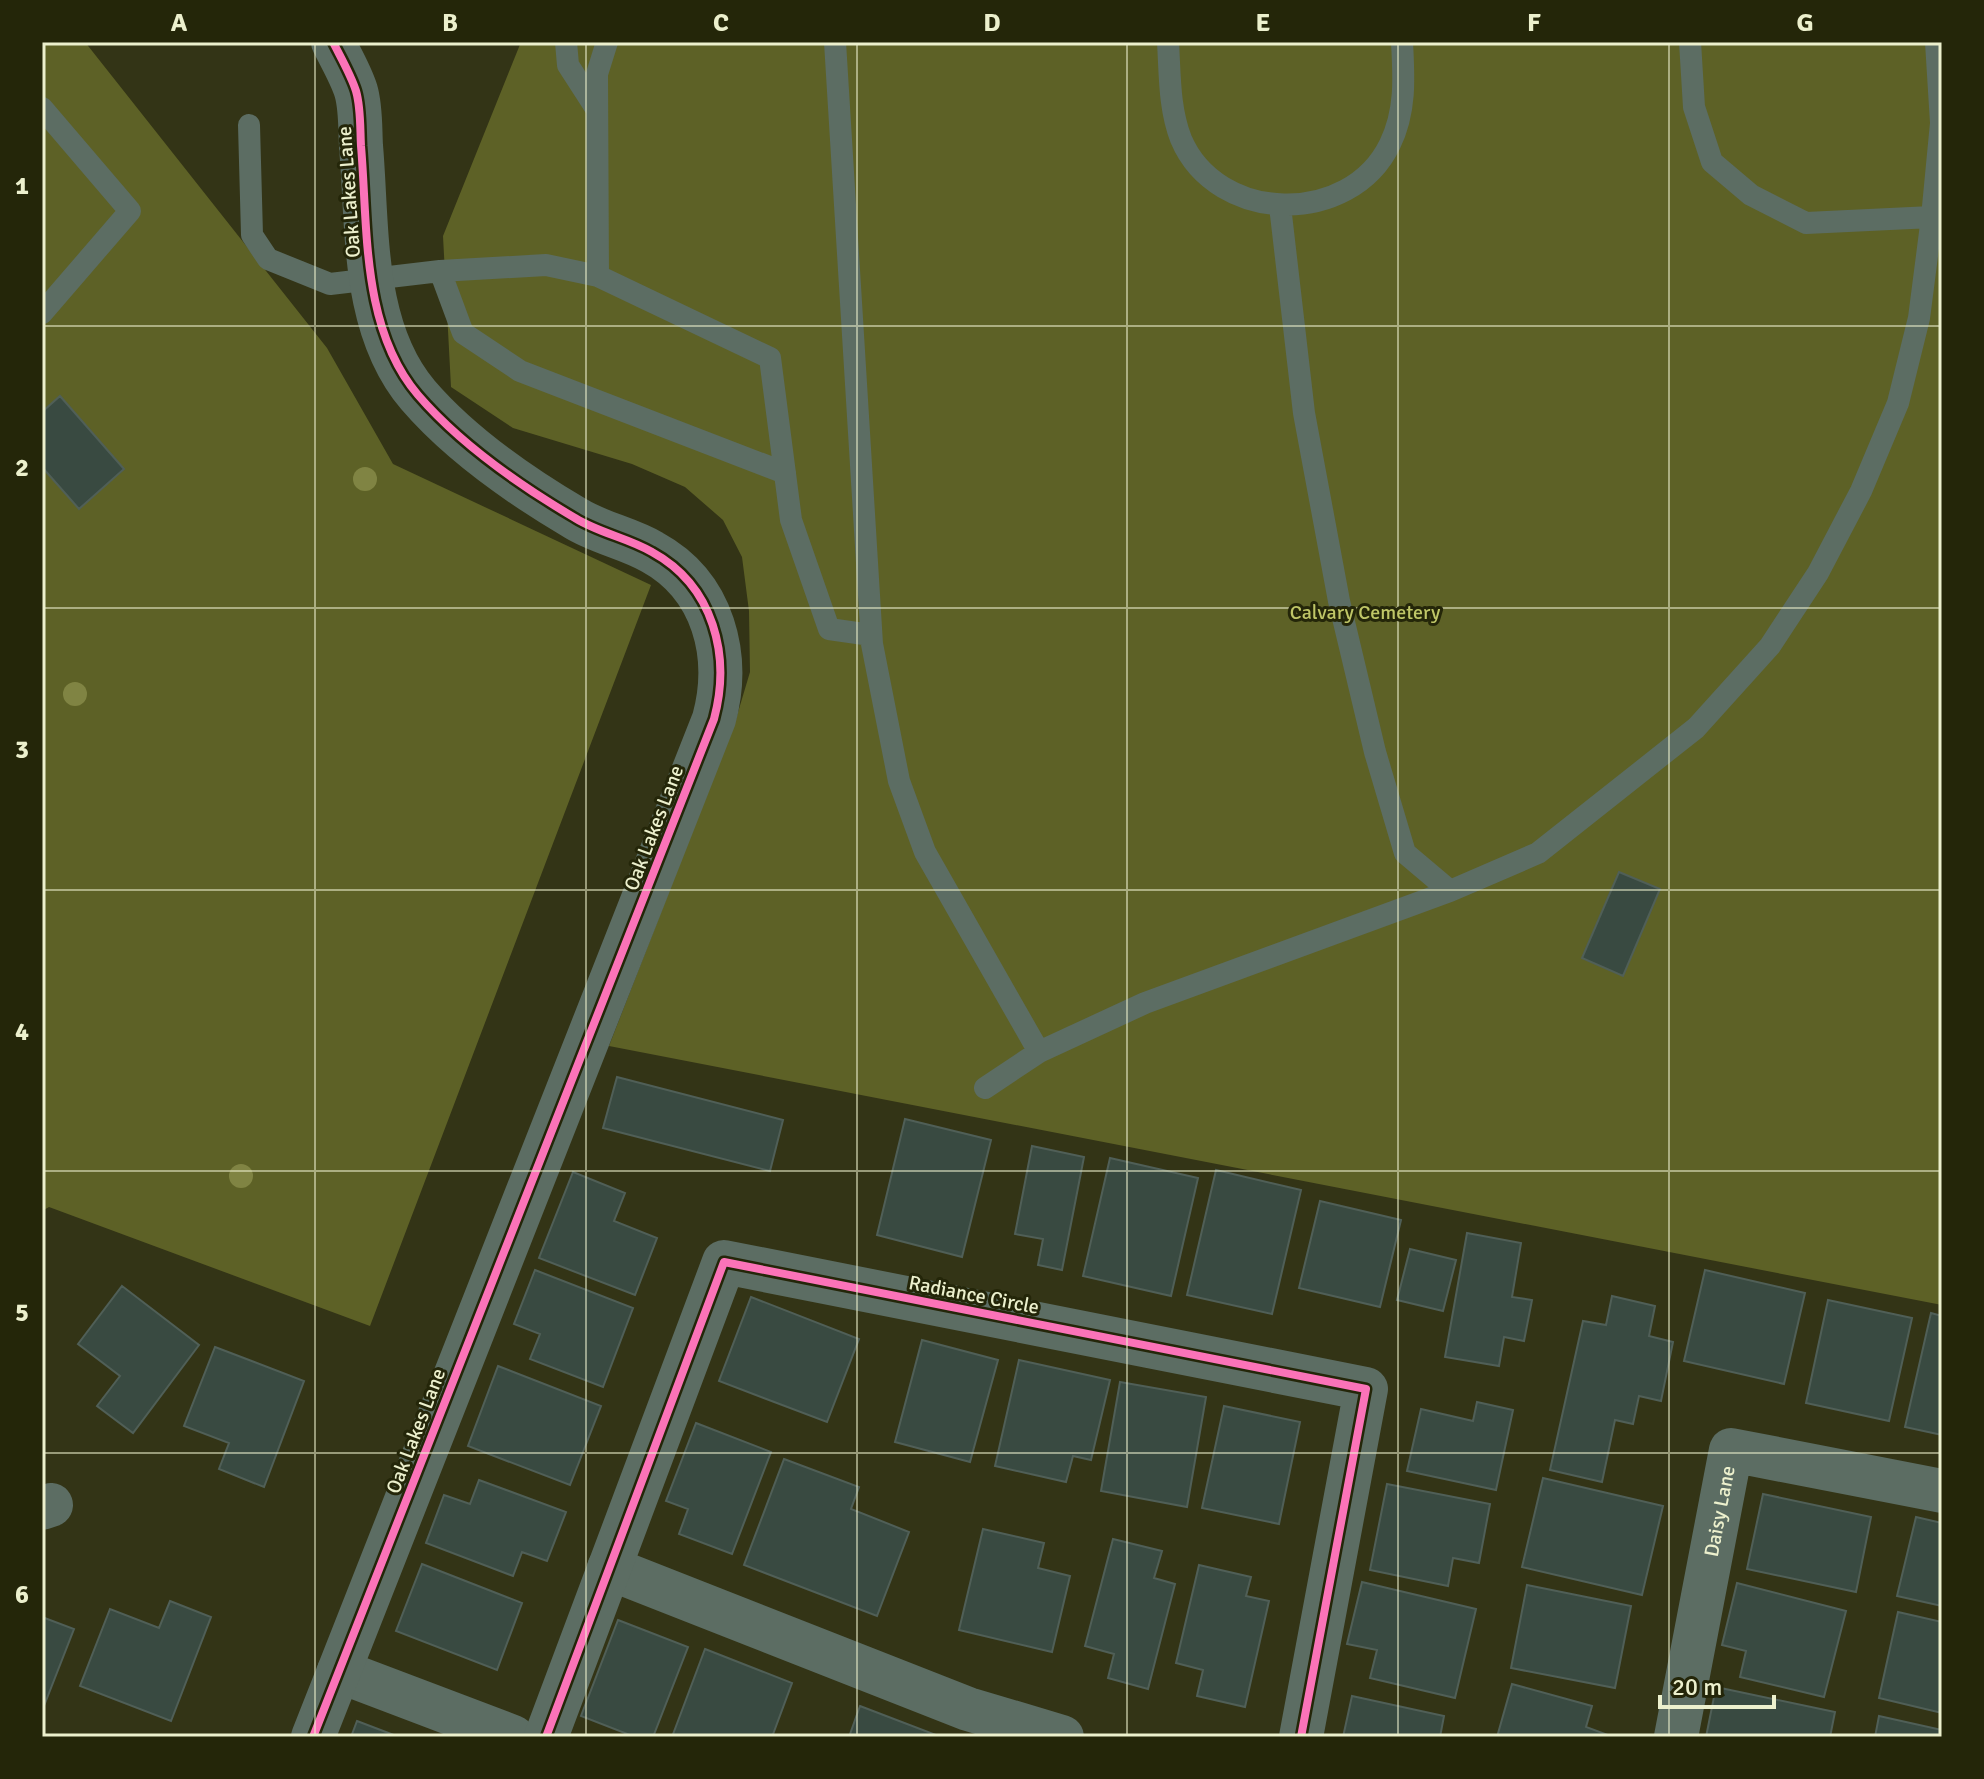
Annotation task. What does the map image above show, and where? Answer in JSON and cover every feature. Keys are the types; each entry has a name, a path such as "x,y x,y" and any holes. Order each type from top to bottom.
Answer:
{"street":[{"name":"Oak Lakes Lane","path":"313,1737 714,719 723,670 717,632 704,602 683,575 653,552 580,521 523,487 417,394 394,356 372,280 357,93 333,42"},
{"name":"Radiance Circle","path":"546,1737 724,1262 1366,1389 1301,1737"},
{"name":"Daisy Lane","path":"1676,1737 1731,1450 1942,1491"},
{"path":"609,1568 968,1709 1062,1737"},
{"path":"339,1671 513,1737"}],"lane":[{"path":"566,42 568,65 597,110"},
{"path":"598,276 597,74 607,42"},
{"path":"835,42 871,635 899,781 925,852 1039,1052"},
{"path":"1168,42 1172,112 1182,141 1196,164 1222,187 1254,201 1280,206 1312,203 1342,192 1369,172 1389,147 1403,104 1402,42"},
{"path":"1690,42 1694,107 1712,162 1751,195 1806,223 1932,217"},
{"path":"985,1088 1039,1052 1145,1003 1450,891 1538,853 1696,728 1770,646 1818,573 1861,491 1898,403 1919,318 1932,217 1941,123 1936,42"},
{"path":"42,108 130,211 42,313"},
{"path":"249,125 252,235 268,259 330,284 440,271 546,265 598,276 770,358 791,520 829,629 871,635"},
{"path":"1280,206 1304,413 1339,601 1375,752 1405,853 1450,891"},
{"path":"440,271 463,333 520,371 785,473"}],"green space":[{"path":"42,42 85,42 327,348 393,464 651,585 370,1326 49,1207 42,1211"},
{"name":"Calvary Cemetery","path":"521,42 1942,42 1942,1305 609,1046 736,719 750,672 749,611 742,557 723,520 685,487 632,464 513,428 451,387 443,236"}],"building":[{"path":"60,396 124,469 79,509 42,467 42,412"},
{"path":"1619,872 1660,889 1623,976 1582,958"},
{"path":"617,1077 783,1120 770,1171 603,1128"},
{"path":"905,1119 991,1140 962,1257 877,1235"},
{"path":"1032,1146 1084,1157 1062,1270 1038,1265 1043,1239 1015,1234"},
{"path":"1110,1158 1198,1178 1171,1296 1083,1276"},
{"path":"1216,1170 1301,1190 1272,1314 1187,1295"},
{"path":"573,1172 625,1193 614,1221 657,1238 635,1295 539,1258"},
{"path":"1320,1201 1401,1220 1380,1307 1299,1288"},
{"path":"1467,1233 1521,1243 1512,1297 1532,1300 1524,1341 1504,1337 1499,1366 1445,1357"},
{"path":"1410,1249 1456,1260 1443,1311 1397,1300"},
{"path":"535,1270 633,1308 603,1387 530,1359 540,1334 514,1324"},
{"path":"1705,1270 1805,1293 1784,1384 1684,1361"},
{"path":"122,1286 199,1345 133,1433 97,1406 120,1376 78,1344"},
{"path":"1612,1296 1655,1306 1649,1336 1673,1342 1661,1401 1639,1396 1633,1424 1615,1420 1602,1482 1550,1470 1583,1321 1606,1325"},
{"path":"751,1297 859,1339 827,1422 719,1381"},
{"path":"1828,1300 1912,1318 1889,1421 1806,1403"},
{"path":"1931,1313 1942,1316 1942,1435 1905,1427"},
{"path":"922,1340 998,1360 970,1462 895,1442"},
{"path":"215,1347 304,1381 264,1487 219,1469 229,1443 184,1426"},
{"path":"1019,1360 1110,1380 1091,1460 1073,1456 1066,1482 995,1466"},
{"path":"498,1366 601,1406 570,1485 468,1446"},
{"path":"1120,1382 1206,1397 1187,1507 1101,1491"},
{"path":"1477,1402 1513,1410 1496,1490 1407,1471 1421,1409 1473,1421"},
{"path":"1224,1406 1300,1422 1279,1524 1202,1508"},
{"path":"696,1423 771,1452 732,1554 679,1534 688,1509 666,1501"},
{"path":"784,1459 859,1487 851,1509 909,1532 877,1616 744,1565"},
{"path":"1543,1478 1663,1506 1642,1595 1522,1567"},
{"path":"479,1480 566,1512 547,1561 522,1552 513,1576 426,1543 444,1495 470,1504"},
{"path":"1387,1484 1490,1504 1479,1563 1453,1558 1448,1586 1370,1570"},
{"path":"1763,1494 1871,1517 1856,1592 1747,1569"},
{"path":"1916,1517 1942,1523 1942,1606 1897,1596"},
{"path":"983,1529 1044,1543 1038,1568 1070,1576 1052,1652 959,1630"},
{"path":"1113,1539 1162,1551 1154,1578 1175,1584 1148,1689 1108,1678 1114,1654 1085,1646"},
{"path":"422,1564 522,1603 497,1670 396,1631"},
{"path":"1199,1565 1251,1577 1246,1596 1269,1601 1245,1707 1197,1696 1203,1670 1176,1663"},
{"path":"1362,1582 1476,1609 1455,1698 1370,1678 1377,1650 1347,1644"},
{"path":"1737,1583 1846,1611 1824,1697 1740,1677 1746,1651 1722,1645"},
{"path":"1527,1585 1631,1606 1615,1688 1511,1668"},
{"path":"170,1601 211,1617 171,1721 80,1686 110,1609 159,1628"},
{"path":"1898,1612 1942,1622 1942,1713 1879,1698"},
{"path":"42,1617 74,1629 42,1711"},
{"path":"618,1620 688,1647 653,1737 635,1737 581,1716"},
{"path":"705,1649 792,1683 772,1737 672,1737"},
{"path":"1512,1684 1592,1706 1586,1727 1613,1737 1497,1737"},
{"path":"1716,1687 1835,1712 1830,1737 1706,1737"},
{"path":"1352,1696 1444,1716 1440,1737 1343,1737"},
{"path":"860,1706 936,1735 849,1737"},
{"path":"1879,1716 1942,1730 1942,1737 1875,1737"},
{"path":"357,1721 399,1737 351,1737"}],"cycle path":[{"path":"313,1737 714,719 720,671 713,625 703,603 673,566 643,547 584,523 512,478 453,431 418,395 399,368 386,339 371,276 358,98 333,42"},
{"path":"546,1737 724,1262 1366,1389 1301,1737"}]}
